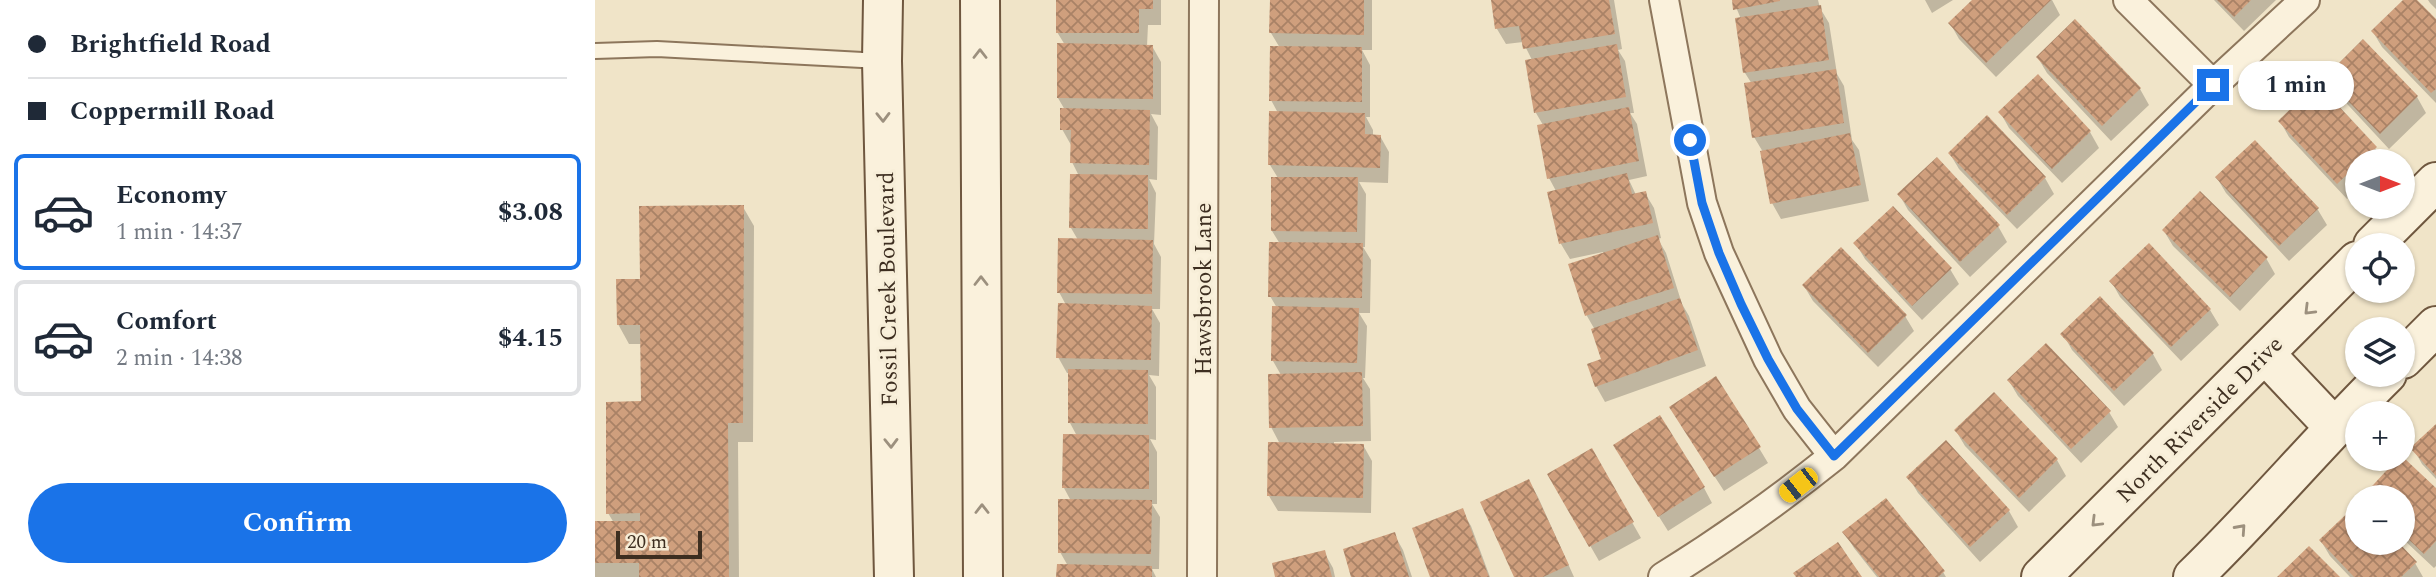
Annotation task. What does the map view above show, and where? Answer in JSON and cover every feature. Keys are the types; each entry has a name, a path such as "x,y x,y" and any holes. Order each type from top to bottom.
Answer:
{"main road":[{"name":"Fossil Creek Boulevard","path":"883,0 882,61 894,577"},
{"path":"980,0 982,577"},
{"path":"2385,233 2436,182"},
{"name":"North Riverside Drive","path":"2041,577 2345,273"},
{"path":"2415,347 2436,326"},
{"path":"2265,354 2334,427"},
{"path":"2193,577 2374,387"}],"street":[{"name":"Hawsbrook Lane","path":"1202,577 1204,0"},
{"path":"1664,0 1702,203 1719,253 1768,359 1797,409 1834,456"},
{"path":"2128,0 2213,85"},
{"path":"1663,577 1747,523 1834,456 2213,85 2305,0"}],"lane":[{"path":"595,51 657,48 882,61"}],"building":[{"path":"1056,0 1153,0 1153,9 1139,9 1139,33 1056,33"},
{"path":"1270,0 1364,0 1364,35 1269,33"},
{"path":"1491,0 1609,0 1615,34 1523,49 1519,26 1495,29"},
{"path":"1732,0 1780,0 1780,1 1733,10"},
{"path":"1972,0 2051,0 1986,63 1948,23"},
{"path":"2217,0 2251,0 2234,17"},
{"path":"2403,0 2417,0 2436,19 2436,89 2431,93 2371,31"},
{"path":"1821,5 1829,60 1743,73 1735,18"},
{"path":"2075,19 2141,88 2102,126 2036,57"},
{"path":"2363,39 2418,96 2380,134 2325,77"},
{"path":"1057,43 1153,45 1153,99 1057,98"},
{"path":"1617,44 1626,97 1534,113 1525,60"},
{"path":"1270,46 1362,47 1362,102 1269,101"},
{"path":"1836,69 1844,123 1752,138 1744,83"},
{"path":"2038,74 2091,131 2052,169 1998,112"},
{"path":"2317,83 2377,147 2345,149 2345,176 2337,184 2278,121"},
{"path":"1629,107 1639,161 1547,179 1537,125"},
{"path":"1060,108 1150,110 1149,165 1070,163 1071,130 1060,130"},
{"path":"1269,111 1365,113 1365,134 1381,135 1380,168 1268,165"},
{"path":"1987,115 2046,177 2007,215 1948,153"},
{"path":"1850,133 1861,185 1770,204 1760,151"},
{"path":"2255,140 2319,208 2279,246 2215,177"},
{"path":"1937,157 2000,225 1960,262 1897,194"},
{"path":"1627,173 1632,194 1646,191 1653,223 1559,244 1547,192"},
{"path":"1070,174 1148,175 1148,229 1069,228"},
{"path":"1271,177 1358,177 1357,232 1271,231"},
{"path":"2200,191 2268,257 2230,297 2162,230"},
{"path":"744,205 743,423 728,423 729,577 639,577 639,563 595,563 595,521 640,521 640,513 606,514 606,402 641,401 640,325 617,325 616,279 640,279 639,206"},
{"path":"1893,206 1952,268 1912,306 1853,243"},
{"path":"1658,235 1674,288 1585,316 1568,264"},
{"path":"1058,238 1153,240 1152,294 1057,293"},
{"path":"1269,242 1363,243 1362,298 1268,297"},
{"path":"2149,243 2211,309 2171,347 2109,281"},
{"path":"1841,247 1907,315 1868,353 1802,285"},
{"path":"2100,296 2154,353 2114,391 2060,334"},
{"path":"1680,298 1698,350 1595,387 1587,364 1601,359 1591,329"},
{"path":"1058,303 1152,306 1151,360 1056,358"},
{"path":"1272,306 1359,308 1357,363 1271,361"},
{"path":"2046,343 2111,411 2071,449 2007,380"},
{"path":"1068,369 1148,370 1148,424 1068,423"},
{"path":"1362,372 1363,426 1269,428 1268,374"},
{"path":"1716,376 1761,447 1714,477 1669,407"},
{"path":"1994,392 2058,459 2019,498 1954,430"},
{"path":"1660,415 1705,487 1658,517 1613,445"},
{"path":"2436,424 2436,476 2415,453 2415,443"},
{"path":"1063,434 1149,435 1149,489 1062,488"},
{"path":"1946,440 2010,510 1970,547 1906,477"},
{"path":"1268,442 1364,444 1363,498 1267,496"},
{"path":"1592,448 1634,522 1589,547 1547,474"},
{"path":"2415,468 2436,488 2436,541 2424,554 2415,545 2415,485 2373,485 2386,471 2415,471"},
{"path":"1529,479 1569,565 1543,577 1514,577 1480,502"},
{"path":"1886,498 1945,571 1938,577 1879,577 1842,532"},
{"path":"1058,499 1152,500 1151,554 1058,553"},
{"path":"1463,508 1489,577 1430,577 1412,528"},
{"path":"2345,515 2345,555 2410,555 2417,562 2401,577 2354,577 2319,540"},
{"path":"1395,532 1409,577 1351,577 1343,549"},
{"path":"1838,542 1862,577 1796,577 1793,573"},
{"path":"2309,546 2340,577 2277,577"},
{"path":"1325,550 1332,577 1275,577 1272,563"},
{"path":"1057,564 1152,566 1152,577 1056,577"}],"route":[{"path":"1690,140 1702,203 1719,253 1741,304 1797,409 1834,456 2213,85"}]}
